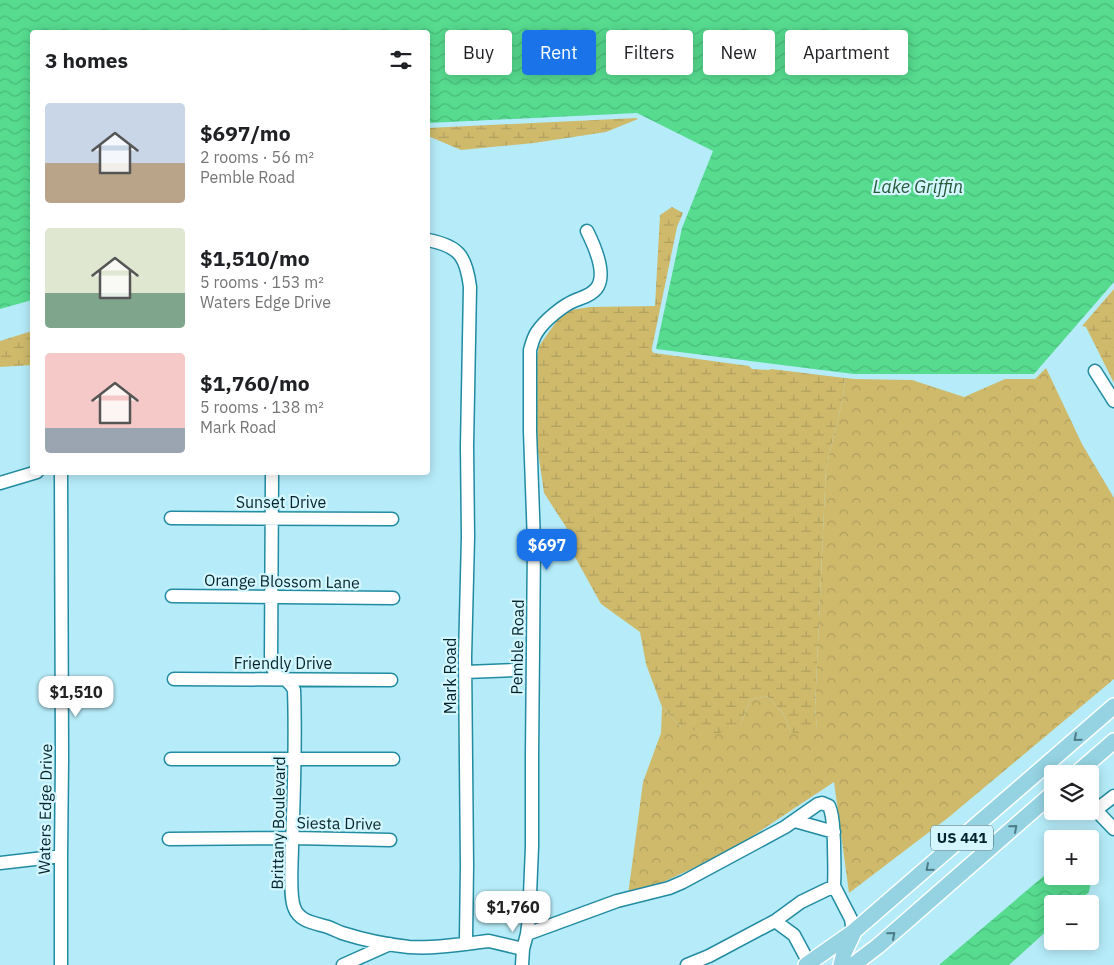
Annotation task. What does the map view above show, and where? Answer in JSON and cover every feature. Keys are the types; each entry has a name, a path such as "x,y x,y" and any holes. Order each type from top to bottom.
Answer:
{"main road":[{"name":"US 441","path":"808,964 853,932 896,897 1114,706"},
{"path":"1086,765 1114,741"},
{"name":"US 441","path":"853,965 878,946 1044,801"},
{"path":"841,965 853,932"}],"street":[{"name":"Pemble Road","path":"523,949 529,918 532,847 534,543 530,432 530,350 532,341 543,325 565,306 588,296 599,284 599,260 596,248 587,231"},
{"name":"Mark Road","path":"430,240 450,246 456,250 466,266 470,287 467,446 467,944"},
{"path":"1095,371 1114,401"},
{"path":"0,483 30,474"},
{"name":"Waters Edge Drive","path":"61,475 61,965"},
{"name":"Brittany Boulevard","path":"272,475 271,662 272,670 276,676 291,685 294,690 295,758 292,897 294,907 298,914 311,924 390,944 408,947 467,944"},
{"name":"Sunset Drive","path":"171,518 392,519"},
{"name":"Orange Blossom Lane","path":"172,596 393,598"},
{"path":"466,672 514,670"},
{"name":"Friendly Drive","path":"174,679 391,680"},
{"path":"171,759 393,759"},
{"path":"1099,804 1114,796"},
{"path":"527,934 617,901 669,888 757,843 822,803 829,806 831,811 834,832 834,886 851,919 853,932"},
{"path":"1099,813 1114,829"},
{"path":"795,821 834,832"},
{"name":"Siesta Drive","path":"169,839 293,838 390,840"},
{"path":"0,863 61,856"},
{"path":"688,965 710,956 775,921 802,902 834,886"},
{"path":"775,921 794,936 808,964"},
{"path":"467,944 489,941 523,949 522,965"},
{"path":"343,965 390,944"}],"green space":[{"path":"638,119 606,132 534,143 461,150 430,137 430,128"},
{"path":"672,207 683,213 677,227 652,348 654,353 749,366 752,369 771,369 845,378 843,398 826,467 815,708 817,728 811,736 791,732 783,713 767,696 750,700 740,726 714,735 681,727 662,707 646,664 640,632 601,604 575,557 566,527 544,493 530,396 539,346 564,311 590,307 655,306 660,215"},
{"path":"1114,289 1114,383 1086,327 1082,326"},
{"path":"30,332 30,365 0,367 0,341"},
{"path":"1046,368 1082,444 1114,498 1114,679 949,817 849,893 834,782 730,851 644,891 628,895 643,782 661,733 662,707 681,727 740,726 750,700 767,696 783,713 791,732 817,728 815,708 826,467 843,398 845,378 912,380 964,397 1005,379 1035,379"}],"water":[{"name":"Lake Griffin","path":"0,0 1114,0 1114,282 1034,374 854,374 656,349 682,228 713,151 637,113 430,123 430,30 30,30 30,301 0,309"},
{"path":"1044,876 1044,885 1090,885 1089,892 1086,895 1044,895 1044,933 1009,965 939,965"}]}
